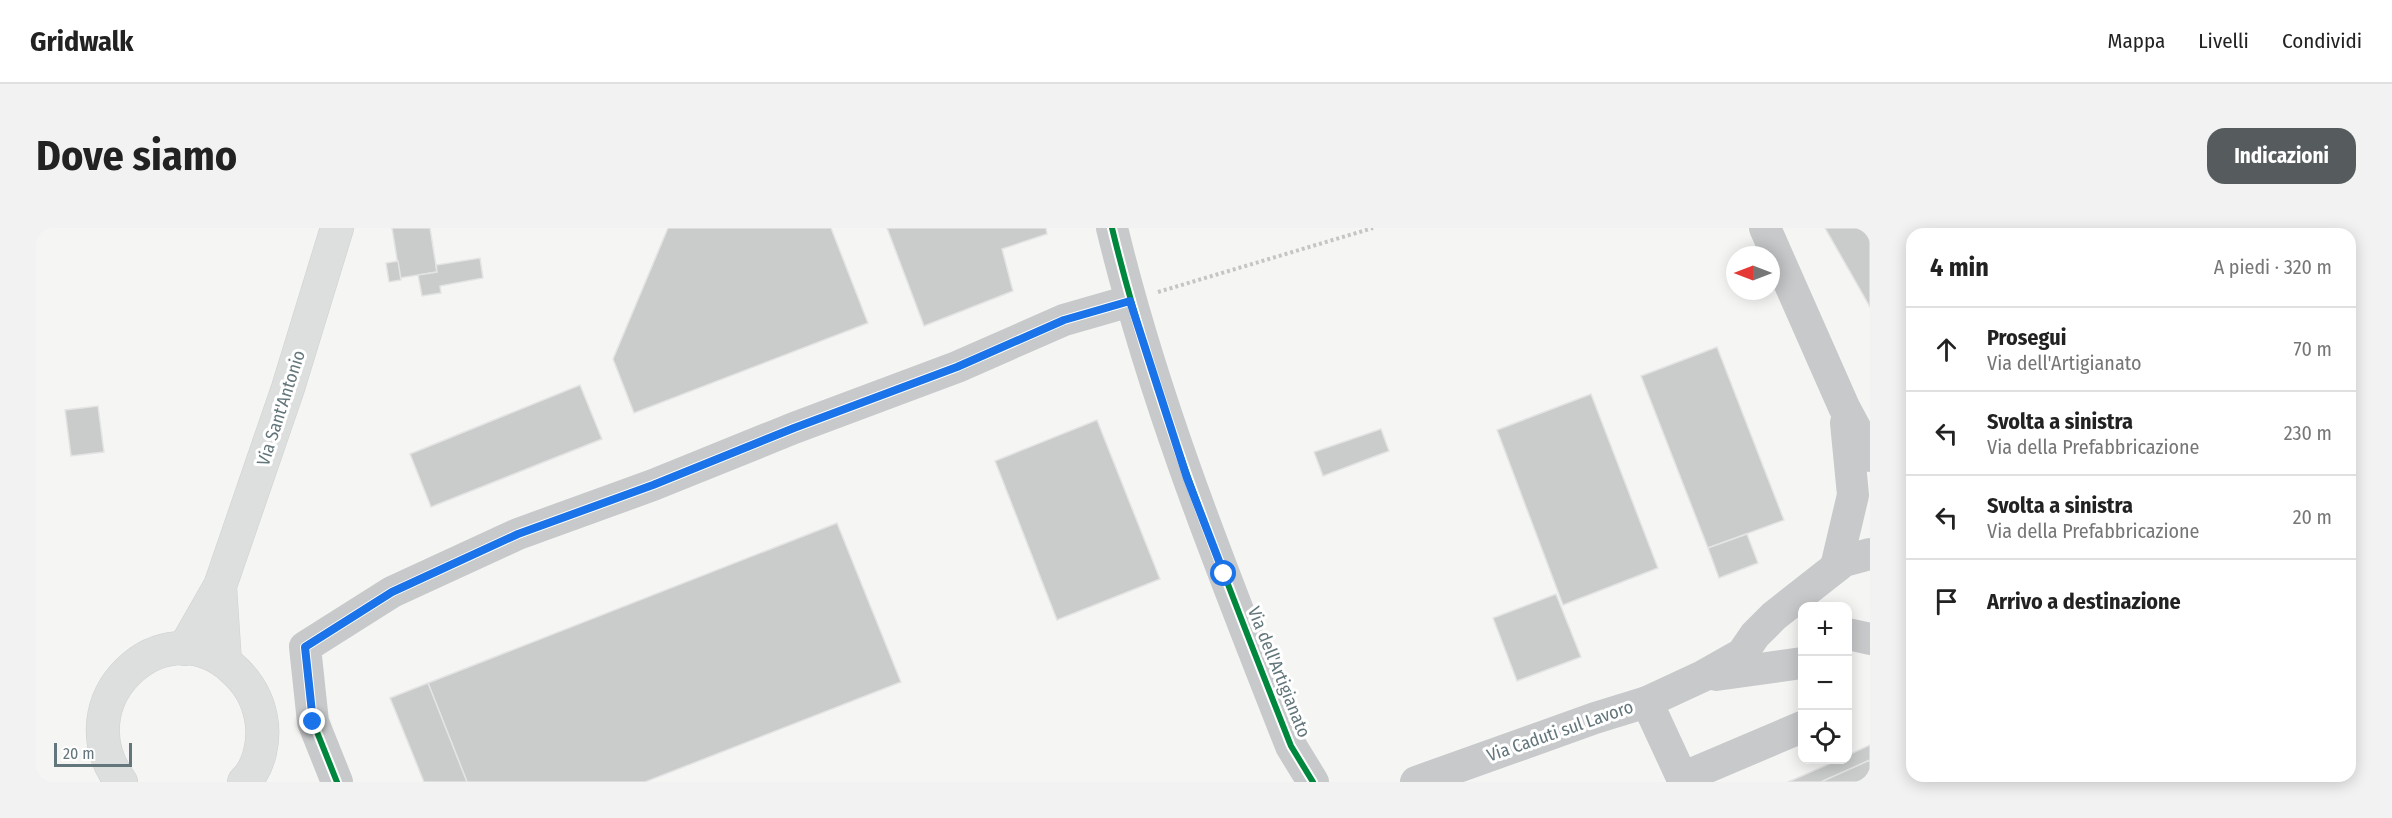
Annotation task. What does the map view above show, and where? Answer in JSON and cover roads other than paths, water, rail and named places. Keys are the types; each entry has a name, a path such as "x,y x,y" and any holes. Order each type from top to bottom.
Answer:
{"main road":[{"name":"Via Sant'Antonio","path":"184,649 220,586 288,388 337,228"},
{"name":"Via Sant'Antonio","path":"220,586 225,662"},
{"path":"121,782 110,768 102,741 103,713 113,688 132,667 156,653 184,649 205,652 225,662 245,679 258,702 263,728 260,755 244,782"}],"street":[{"name":"Via dell'Artigianato","path":"1112,228 1130,301 1191,489 1291,746 1313,782"},
{"path":"1765,228 1844,407 1870,456"},
{"path":"337,782 313,722 305,647 392,592 518,534 653,485 794,428 957,367 1064,320 1130,301"},
{"path":"1829,602 1825,588 1832,571 1853,495 1844,407"},
{"name":"Via Caduti sul Lavoro","path":"1416,782 1595,718 1647,702 1703,676 1742,654 1755,635 1774,616 1844,561 1870,554"},
{"name":"Via Caduti sul Lavoro","path":"1703,676 1798,664"},
{"path":"1647,702 1683,780 1798,729"}]}
